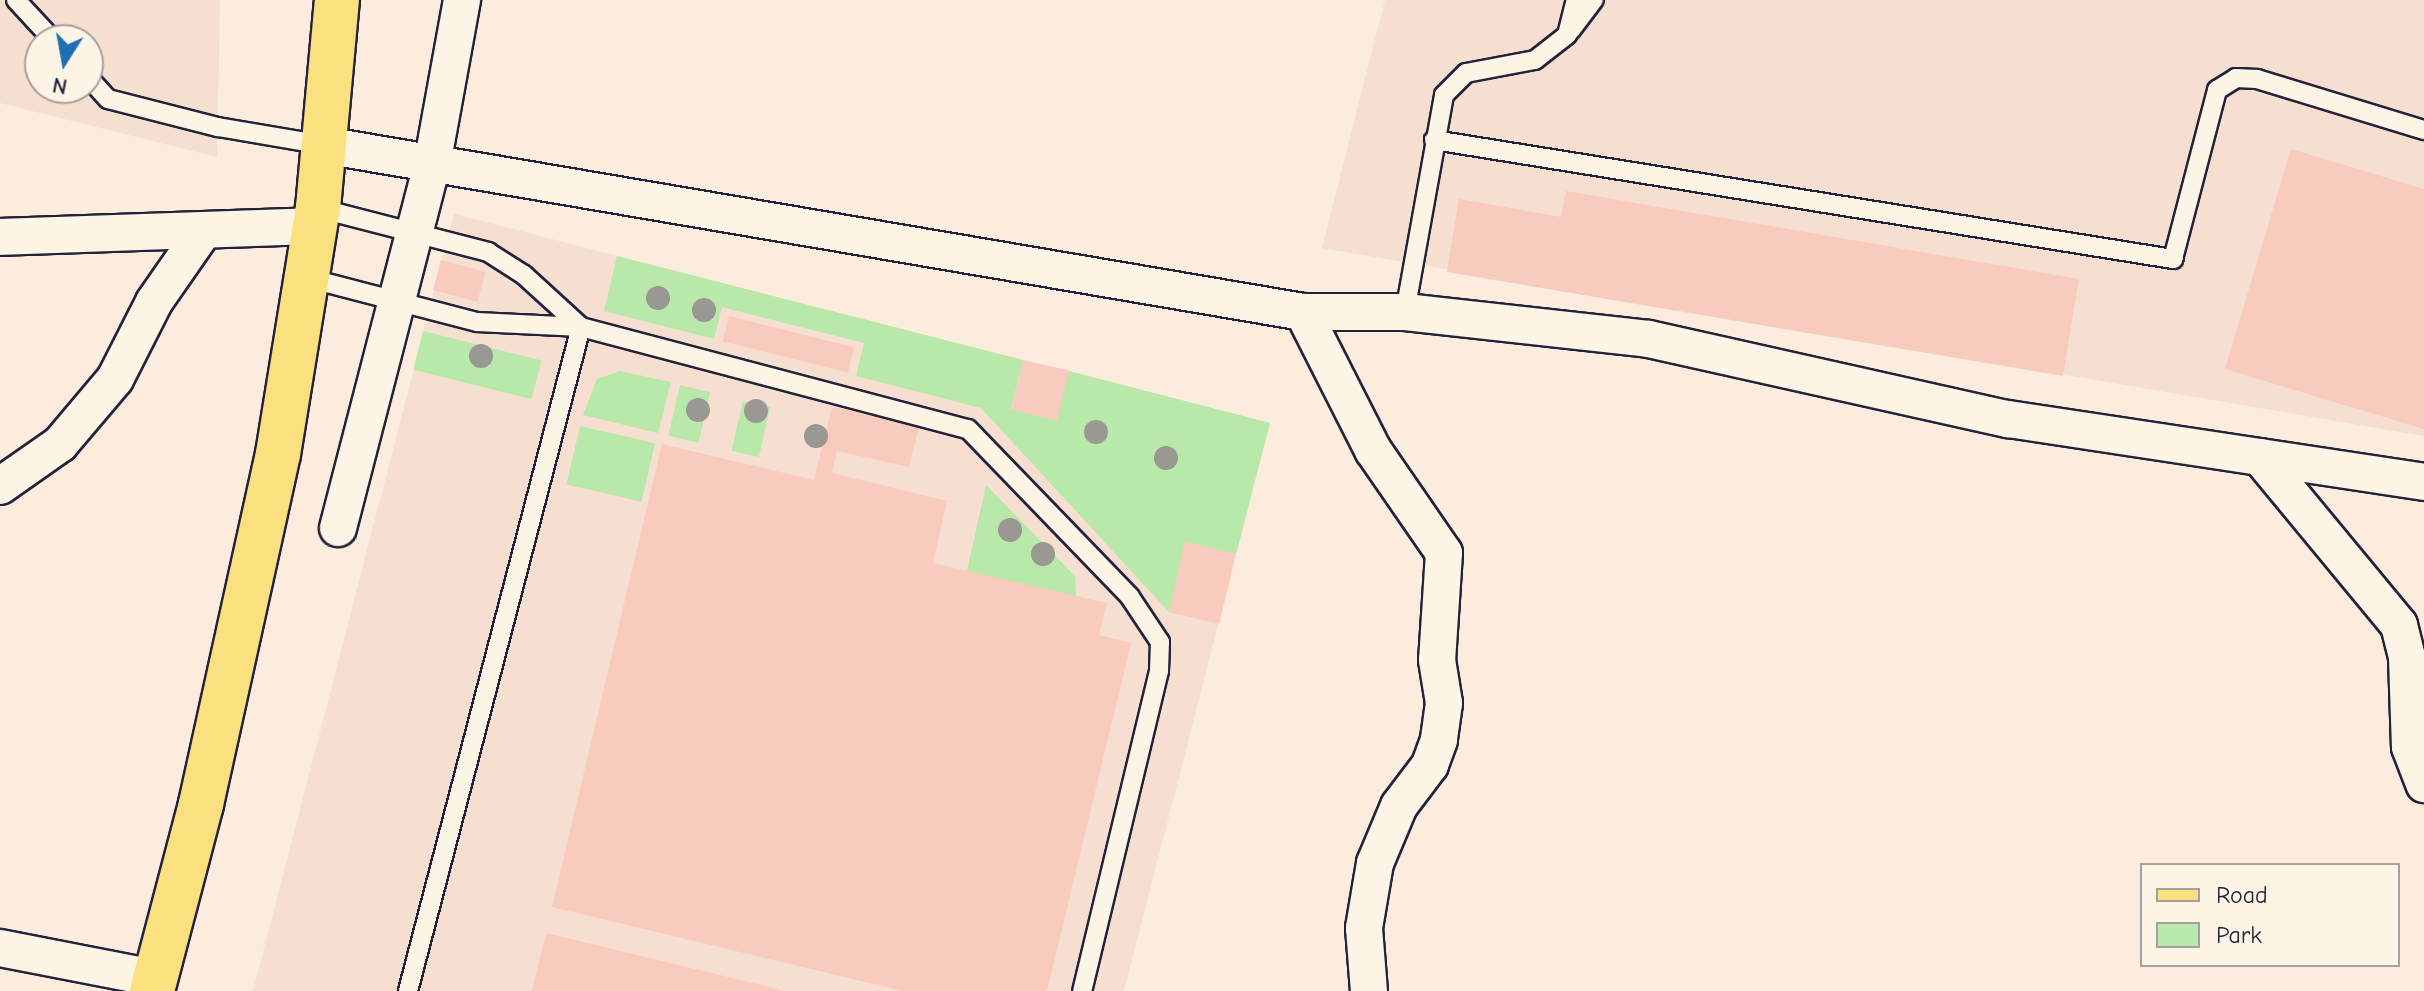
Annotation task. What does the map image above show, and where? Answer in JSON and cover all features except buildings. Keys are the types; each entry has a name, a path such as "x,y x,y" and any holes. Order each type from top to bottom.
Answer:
{"main road":[{"path":"154,985 244,614 308,278 337,0"}],"street":[{"path":"338,528 432,165 462,0"},
{"path":"324,145 1303,312 1405,312 1649,339 2008,419 2424,482"},
{"path":"0,237 202,233 316,217"},
{"path":"0,486 60,444 115,379 154,302 202,233"},
{"path":"1303,312 1373,450 1444,553 1437,660 1444,703 1439,740 1430,765 1399,806 1375,863 1364,928 1369,991"},
{"path":"2260,457 2399,625 2407,658 2410,747 2424,784"},
{"path":"0,948 154,985"}],"lane":[{"path":"16,0 38,24"},
{"path":"1567,35 1576,0"},
{"path":"1405,312 1444,95 1466,73 1535,60 1567,35 1594,0"},
{"path":"1434,140 2173,259 2217,90 2236,78 2257,79 2424,130"},
{"path":"104,95 108,99 218,127 324,145"},
{"path":"316,217 415,233 488,252 524,275 581,327"},
{"path":"308,278 477,322 581,327 968,429 1130,597 1160,642 1159,671 1082,991"},
{"path":"408,991 581,327"}],"shaded area":[{"path":"0,0 220,0 217,157 0,103"},
{"path":"1385,0 2424,0 2424,436 1322,248"},
{"path":"454,214 1270,423 1124,991 253,991"}],"green space":[{"path":"617,256 1023,360 1011,409 1056,420 1069,371 1270,423 1236,554 1185,542 1169,612 981,408 856,376 864,343 722,307 714,339 604,311"},
{"path":"423,331 541,361 532,399 413,370"},
{"path":"620,371 671,382 658,433 583,415 597,379"},
{"path":"680,385 710,392 699,443 668,436"},
{"path":"743,401 770,407 759,457 732,451"},
{"path":"580,426 655,443 642,502 567,484"},
{"path":"986,485 1075,576 1076,597 967,571"}]}
